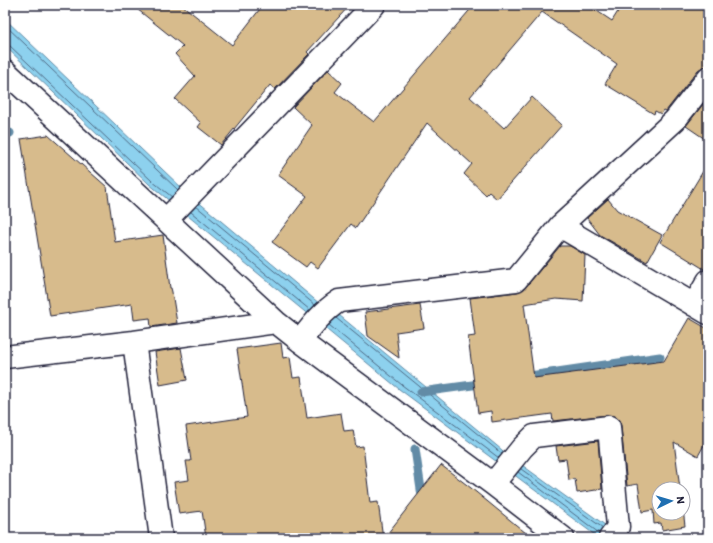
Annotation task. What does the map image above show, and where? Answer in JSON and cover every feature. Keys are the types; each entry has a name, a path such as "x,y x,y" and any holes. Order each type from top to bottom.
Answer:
{"street":[{"path":"170,215 374,5"},
{"path":"5,71 170,215 276,322 300,341 498,478 563,538"},
{"path":"300,341 313,324 331,306 339,301 516,280 560,226 675,120 708,78"},
{"path":"560,226 701,309 708,281"},
{"path":"5,357 134,342 276,322"},
{"path":"134,342 161,538"},
{"path":"498,478 522,448 534,436 609,427 614,533"}],"water":[{"path":"5,19 184,190 320,304 339,315 508,455 623,538 599,538 399,389 149,184 5,46"}],"building":[{"path":"132,5 182,5 232,45 263,5 350,5 307,52 309,54 275,89 270,85 221,145 198,127 201,123 175,99 195,76 175,54 183,46"},
{"path":"474,5 588,5 612,21 622,5 708,5 708,66 698,70 666,111 664,110 661,114 655,111 654,114 605,84 617,64 542,12 470,97 504,128 532,97 562,125 497,199 489,192 486,195 464,174 472,164 427,123 356,228 351,224 318,268 310,262 306,267 272,242 307,196 278,175 312,125 293,107 328,70 342,83 335,92 374,122"},
{"path":"708,98 708,141 686,126"},
{"path":"48,135 107,187 115,242 163,235 170,288 177,323 151,327 150,318 134,320 132,304 50,316 21,139"},
{"path":"708,163 708,269 704,269 660,242"},
{"path":"608,199 617,210 662,235 647,262 600,235 587,218"},
{"path":"560,246 570,246 585,255 583,301 556,299 524,304 534,378 664,361 689,318 708,329 708,438 698,456 674,442 679,481 651,481 651,510 642,512 638,484 627,486 621,426 619,420 614,416 608,415 553,421 552,414 492,422 491,411 478,413 468,337 475,336 470,298 517,292 525,288"},
{"path":"420,305 424,328 396,332 399,358 368,336 365,312"},
{"path":"281,343 283,358 290,357 293,378 301,377 307,418 341,413 344,431 353,430 356,447 363,446 370,503 378,502 383,538 206,538 202,511 179,514 174,482 189,480 186,461 191,461 186,426 247,417 237,349"},
{"path":"181,348 187,380 160,385 155,352"},
{"path":"598,441 602,489 577,493 575,479 569,480 566,459 558,460 556,446"},
{"path":"441,465 471,488 532,538 384,538"},
{"path":"654,521 684,521 685,526 662,530 661,523 654,524"}],"waterway":[{"path":"5,134 10,133"},
{"path":"523,377 660,357"},
{"path":"421,392 487,383"},
{"path":"415,449 423,503"}]}
